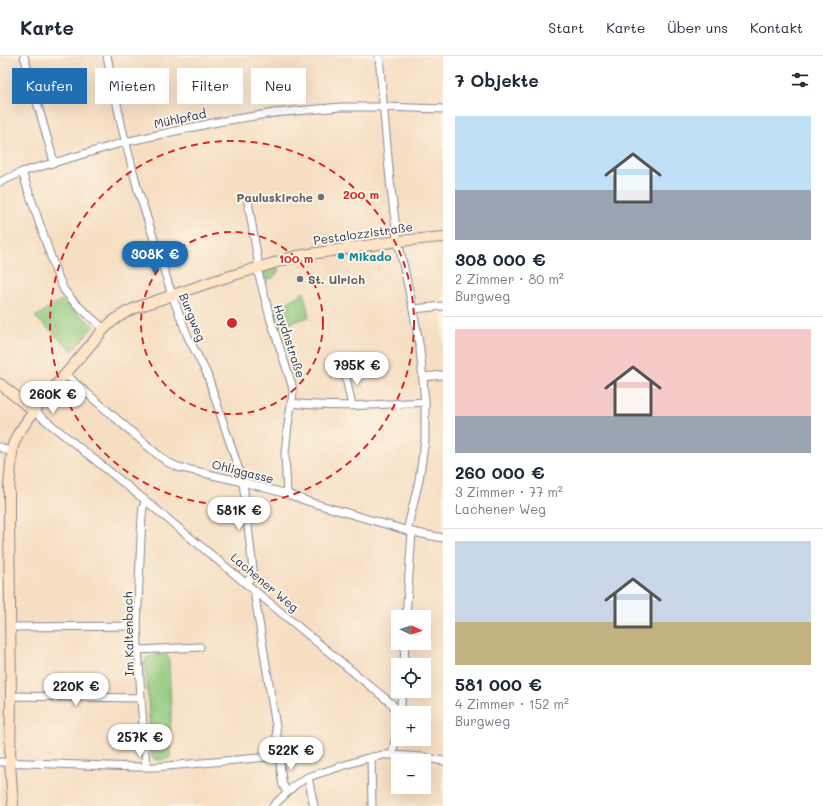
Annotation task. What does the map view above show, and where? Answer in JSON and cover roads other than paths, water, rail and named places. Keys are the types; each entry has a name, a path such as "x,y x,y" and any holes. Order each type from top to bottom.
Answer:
{"main road":[{"name":"Pestalozzistraße","path":"13,806 5,762 11,696 9,488 13,445 18,434 34,411 64,374 104,329 115,319 128,311 258,267 297,256 443,236"},
{"name":"Lachener Weg","path":"0,384 34,411"}],"street":[{"path":"24,56 54,162"},
{"name":"Burgweg","path":"107,56 125,142 138,190 172,295 188,337 207,374 243,482 253,570 252,577 246,583"},
{"path":"378,56 390,181 398,241 420,349 425,402 424,440 410,531 406,610"},
{"name":"Mühlpfad","path":"0,182 22,172 125,142 217,122 274,113 341,107 383,106 443,109"},
{"path":"22,172 56,272 64,290 74,302 104,329"},
{"name":"Haydnstraße","path":"248,201 258,267 271,321 292,384 293,393 285,454 287,494"},
{"path":"413,309 443,306"},
{"path":"344,369 352,406"},
{"name":"Ohliggasse","path":"64,374 157,454 167,462 178,467 243,482 410,531 443,538"},
{"path":"423,377 443,375"},
{"path":"291,403 326,406 352,406 425,402"},
{"name":"Lachener Weg","path":"34,411 255,590 393,706"},
{"path":"0,447 12,452"},
{"name":"Im Kaltenbach","path":"146,501 142,516 137,626 146,767"},
{"path":"255,590 283,785 287,792"},
{"path":"10,627 137,626"},
{"path":"138,650 200,647"},
{"path":"11,696 141,698"},
{"path":"273,806 287,792 308,776 371,757 391,755"},
{"path":"5,762 146,767 280,756"},
{"path":"371,757 372,806"},
{"path":"431,759 443,761"},
{"path":"308,776 314,806"}],"place":[{"name":"Pauluskirche","path":"321,197"},
{"name":"Mikado","path":"341,256"},
{"name":"St. Ulrich","path":"300,279"}]}
